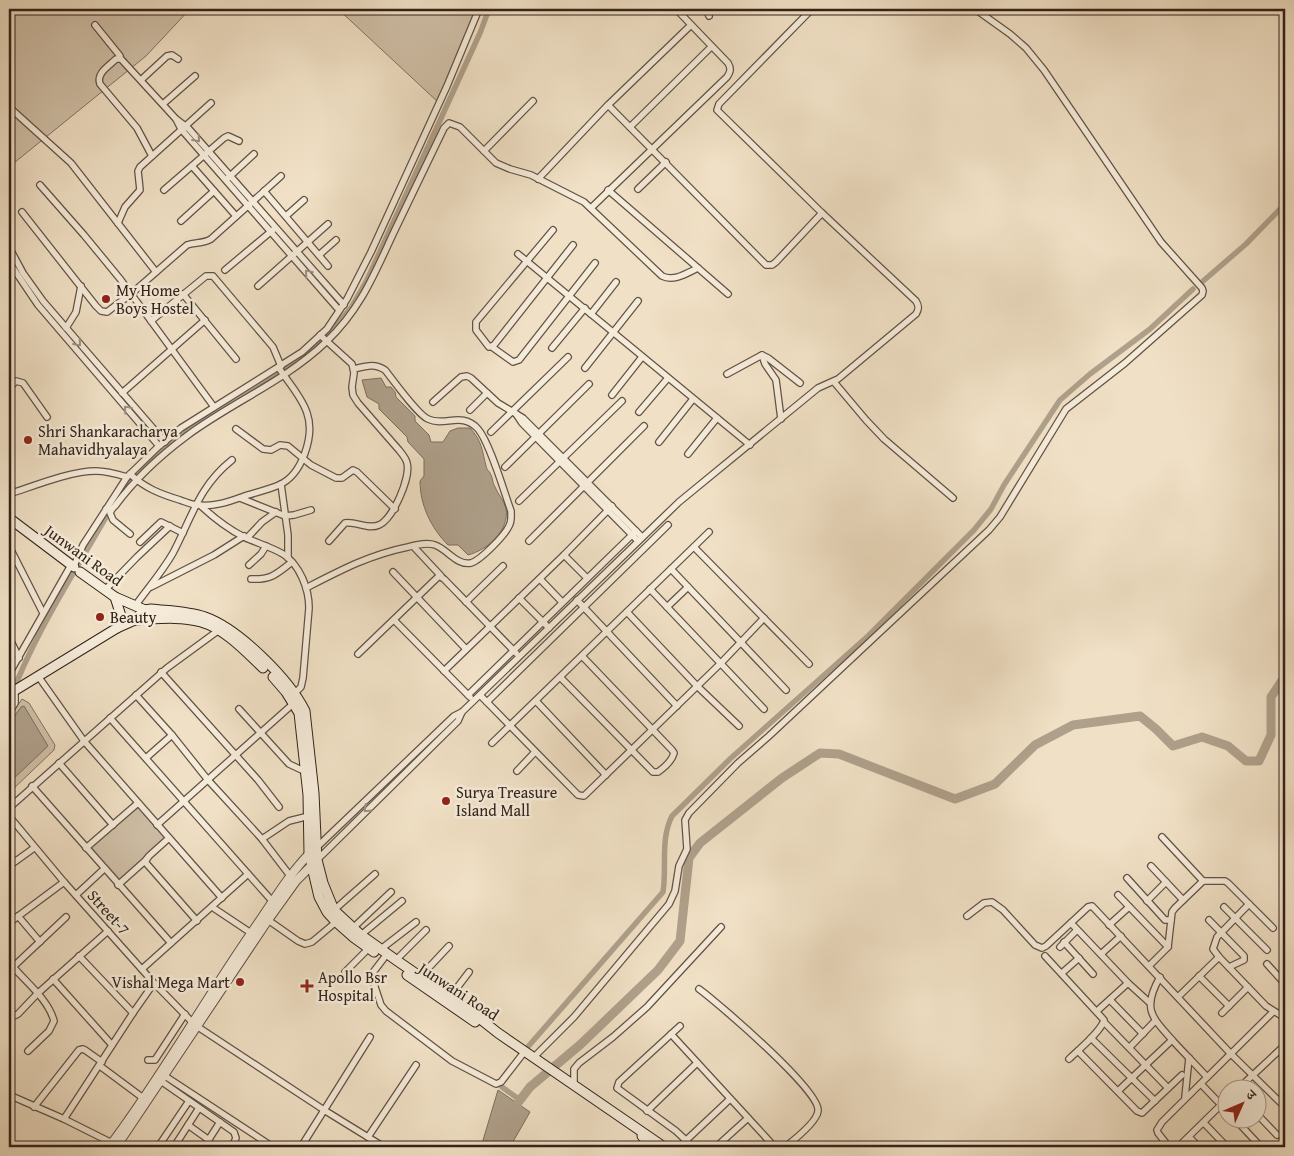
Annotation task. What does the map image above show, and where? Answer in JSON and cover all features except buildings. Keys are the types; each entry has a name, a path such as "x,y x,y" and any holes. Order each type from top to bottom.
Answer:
{"main road":[{"name":"Junwani Road","path":"9,518 115,597 145,610 196,614 207,618 224,626 242,639 262,662"},
{"path":"115,597 121,616 117,628"},
{"path":"12,693 117,628 135,620 145,610"},
{"name":"Junwani Road","path":"135,620 180,618 202,622 219,630 285,681 299,713 302,728 313,856 319,897 328,912 353,937 369,948 396,960 498,1033"},
{"name":"Junwani Road","path":"293,698 305,711 308,726 314,793 313,856 322,884 334,910 382,954 484,1028 498,1033"},
{"path":"498,1033 664,1147"},
{"path":"636,1127 653,1147"}],"street":[{"path":"9,674 43,613 75,567 83,545 132,477 159,446 181,428 214,407 281,371 302,352 324,339 370,252 447,86 480,9"},
{"path":"591,208 728,77 730,67 728,63 676,9"},
{"path":"706,9 709,16"},
{"path":"114,1146 161,1078 252,933 291,877 458,721 462,712 473,701 684,498 818,388 834,382 919,310 916,301 822,213 720,113 717,107 812,9"},
{"path":"537,1059 669,904 675,891 680,863 687,849 685,820 689,813 738,763 989,530 1000,517 1022,478 1070,405 1124,363 1202,295 1202,288 1162,242 1044,70 1026,48 975,9"},
{"path":"95,25 117,51 120,56 119,58 124,61 163,104 295,254 340,310"},
{"path":"538,179 608,105 691,25"},
{"path":"630,127 711,47"},
{"path":"141,80 167,56 172,55 178,59"},
{"path":"119,58 98,79 100,84 137,128 152,156"},
{"path":"163,104 195,76"},
{"path":"484,151 533,101"},
{"path":"118,223 125,207 140,190 138,171 140,167 210,104"},
{"path":"608,105 766,264 772,265 776,262 822,213"},
{"path":"9,107 71,163 156,272"},
{"path":"109,509 132,477 189,434 281,371 348,320 364,295 444,128 452,123 460,127 496,163 565,191 591,208 667,279 676,278 698,268"},
{"path":"164,190 228,136 239,141"},
{"path":"228,178 254,154"},
{"path":"638,189 666,162"},
{"path":"192,166 236,216"},
{"path":"22,212 96,306 101,311 107,312 131,294 187,245 203,244 211,240 281,176"},
{"path":"40,185 84,235 131,294 214,407"},
{"path":"608,190 728,294"},
{"path":"181,221 214,191"},
{"path":"264,191 328,266"},
{"path":"286,216 304,200"},
{"path":"258,286 328,224"},
{"path":"225,270 273,229"},
{"path":"553,230 476,322 476,330 487,345 513,362 519,360 595,263"},
{"path":"319,255 336,240"},
{"path":"492,347 573,245"},
{"path":"9,247 33,288 164,442"},
{"path":"295,254 344,304"},
{"path":"518,254 750,445"},
{"path":"9,262 38,305 159,446"},
{"path":"9,494 79,473 96,471 132,477 155,492 198,505 223,503 240,498 281,484 292,474 302,458 310,437 308,414 281,371 272,347 214,276 206,276 151,321"},
{"path":"591,314 616,282"},
{"path":"66,328 76,312 81,286"},
{"path":"183,294 236,359"},
{"path":"585,368 638,301"},
{"path":"552,348 585,308"},
{"path":"122,393 204,320"},
{"path":"324,339 352,364 354,369 352,387 358,403 399,450 407,464 408,471 395,509 385,522 370,526 345,523 329,541"},
{"path":"762,355 765,364 776,380 781,419"},
{"path":"727,374 762,355"},
{"path":"762,355 800,382"},
{"path":"491,432 514,413 568,357"},
{"path":"612,395 642,357"},
{"path":"306,588 367,558 412,546 434,545 458,560 471,563 481,557 506,531 512,519 511,511 484,438 474,425 458,419 435,421 429,419 423,416 385,370 379,366 372,365 354,369"},
{"path":"433,402 461,377 471,378 498,403 523,418 640,539"},
{"path":"639,412 668,378"},
{"path":"9,388 16,381 23,383 47,417"},
{"path":"834,382 884,439 953,498"},
{"path":"505,467 589,384"},
{"path":"470,410 487,393"},
{"path":"659,442 693,399"},
{"path":"519,501 622,401"},
{"path":"688,454 717,418"},
{"path":"529,541 644,426"},
{"path":"236,430 263,449 271,450 280,445 288,446 311,465 336,478 342,478 353,470 395,509"},
{"path":"135,606 165,567 198,505 203,490 219,471 232,460"},
{"path":"281,484 290,560"},
{"path":"240,498 285,516 311,510"},
{"path":"157,824 208,780 293,698 301,687 303,678 310,608 306,588 296,567 290,560 266,546 222,524 198,505"},
{"path":"444,671 540,579 610,508"},
{"path":"109,509 113,520 130,534"},
{"path":"149,588 245,537 276,512"},
{"path":"140,542 161,522 183,533"},
{"path":"487,702 668,525"},
{"path":"105,590 170,526"},
{"path":"492,743 709,532"},
{"path":"468,695 634,533"},
{"path":"9,546 43,613"},
{"path":"249,565 261,554 266,546"},
{"path":"412,546 519,656"},
{"path":"694,547 809,664"},
{"path":"564,555 587,578"},
{"path":"251,579 264,580 270,578 290,560"},
{"path":"466,602 503,566"},
{"path":"671,569 786,690"},
{"path":"393,572 466,649"},
{"path":"358,654 436,577 441,576"},
{"path":"540,579 562,602"},
{"path":"667,607 688,586"},
{"path":"650,589 764,709"},
{"path":"519,598 549,628"},
{"path":"577,600 677,706"},
{"path":"627,612 697,686 739,726"},
{"path":"480,695 581,796 587,794 653,730 764,618"},
{"path":"394,620 473,701"},
{"path":"9,808 162,672 219,630"},
{"path":"9,637 19,658"},
{"path":"561,678 653,772 661,770 673,758 674,753 582,656"},
{"path":"162,672 279,807"},
{"path":"38,676 84,741 222,898"},
{"path":"9,713 15,703 12,693"},
{"path":"136,695 172,735 208,780 262,839 291,877"},
{"path":"536,702 606,775"},
{"path":"239,708 288,764 306,772"},
{"path":"110,718 273,902"},
{"path":"146,758 172,735"},
{"path":"517,771 535,752"},
{"path":"59,764 113,825"},
{"path":"32,786 104,870 171,943"},
{"path":"86,848 138,803"},
{"name":"Street-7","path":"9,816 64,882 154,983 195,1025 384,1147"},
{"path":"262,839 289,821 309,816"},
{"path":"195,1025 313,856 349,822"},
{"path":"1162,837 1203,880 1225,881 1273,928"},
{"path":"118,885 169,838"},
{"path":"9,866 34,848"},
{"path":"146,860 197,921"},
{"path":"1151,866 1183,900"},
{"path":"76,895 104,870"},
{"path":"142,969 248,874"},
{"path":"334,910 375,874"},
{"path":"1127,878 1165,920 1171,920"},
{"path":"1149,966 1168,947 1172,912 1203,880"},
{"path":"9,923 64,882"},
{"path":"1147,901 1166,882"},
{"path":"353,928 391,892"},
{"path":"1118,895 1168,947"},
{"path":"361,935 402,901"},
{"path":"967,916 984,903 992,902 1035,945 1042,948 1091,905 1230,1053 1285,1107"},
{"path":"1249,904 1222,932 1215,941 1214,949 1219,957 1248,987 1274,1012 1285,1018"},
{"path":"1109,925 1129,906"},
{"path":"212,907 252,933"},
{"path":"1224,907 1268,950"},
{"path":"18,916 40,942"},
{"path":"28,1051 49,1031 54,1021 49,1009 11,964 40,942 66,917"},
{"path":"268,920 305,944 312,942 336,922"},
{"path":"1210,920 1244,956 1244,960 1229,967"},
{"path":"416,922 382,954 371,975 381,1005 452,1061 496,1084 501,1082 525,1051"},
{"path":"1071,923 1128,983 1150,1003"},
{"path":"571,1083 574,1070 579,1062 613,1037 647,1007 721,927"},
{"path":"396,960 426,930"},
{"path":"1060,947 1077,930"},
{"path":"9,1015 14,1016 18,1014 53,979 108,931"},
{"path":"1101,954 1121,936"},
{"path":"1064,942 1093,974"},
{"path":"420,977 448,946"},
{"path":"345,972 369,948"},
{"path":"80,956 133,1013"},
{"path":"1045,956 1097,1011 1104,1022 1168,1088"},
{"path":"1178,997 1219,957"},
{"path":"1062,973 1079,958"},
{"path":"1267,964 1285,984"},
{"path":"450,997 469,972"},
{"path":"1199,976 1228,1006"},
{"path":"1160,977 1154,988 1150,1003 1155,1022 1207,1077"},
{"path":"53,979 112,1045"},
{"path":"64,1119 154,983"},
{"path":"1097,1011 1128,983"},
{"path":"1222,1013 1248,987"},
{"path":"699,989 751,1032 816,1102 818,1107 817,1116 785,1147"},
{"path":"1110,1000 1143,1034"},
{"path":"1170,1147 1161,1138 1157,1130 1162,1122 1230,1053 1274,1012"},
{"path":"148,1060 155,1060 185,1014"},
{"path":"1069,1059 1091,1038 1104,1022"},
{"path":"1130,1047 1155,1022"},
{"path":"680,1026 617,1085 617,1088 687,1140 693,1147"},
{"path":"671,1034 772,1144"},
{"path":"301,1147 370,1037"},
{"path":"1091,1038 1155,1101"},
{"path":"1118,1091 1172,1040"},
{"path":"1249,1078 1285,1045"},
{"path":"34,1107 80,1050 83,1049 143,1098"},
{"path":"1078,1051 1140,1112 1145,1111 1182,1075"},
{"path":"1186,1097 1189,1058"},
{"path":"648,1111 697,1063"},
{"path":"368,1137 416,1065"},
{"path":"114,1146 143,1098 161,1078"},
{"path":"161,1078 236,1135 236,1141 232,1147"},
{"path":"161,1078 272,1147"},
{"path":"1201,1084 1216,1096"},
{"path":"9,1095 64,1119 114,1146"},
{"path":"679,1147 730,1099"},
{"path":"166,1147 159,1145 189,1101"},
{"path":"174,1147 199,1108"},
{"path":"1178,1147 1216,1110"},
{"path":"716,1147 748,1118"},
{"path":"204,1147 220,1122"},
{"path":"1204,1123 1227,1147"},
{"path":"1266,1124 1277,1135"},
{"path":"188,1125 209,1140"},
{"path":"1243,1128 1261,1147"},
{"path":"1189,1137 1199,1147"}],"shaded area":[{"path":"9,9 190,9 146,56 9,167"},
{"path":"338,9 479,9 439,103"},
{"path":"381,378 386,387 391,387 396,397 415,416 415,421 429,435 431,442 443,442 450,431 458,428 470,428 477,437 487,469 506,508 506,516 501,532 483,549 468,555 458,545 448,545 436,531 422,499 420,481 424,476 424,459 408,442 407,437 379,409 379,404 367,397 362,380"},
{"path":"22,699 29,703 55,745 54,750 11,791 9,788 9,718"},
{"path":"24,706 48,746 9,783 9,724 21,707"},
{"path":"138,803 169,838 118,885 86,848"},
{"path":"498,1090 530,1112 510,1147 481,1147"}],"waterway":[{"path":"9,702 30,653 55,605 119,494 131,480 174,438 223,405 298,361 321,342 351,308 367,280 480,33 489,9"},
{"path":"1202,282 1246,244 1285,204"},
{"path":"526,1049 663,892 666,834 672,816 731,758 868,636 974,530 991,509 1004,485 1060,400 1090,374 1150,329 1193,289"},
{"path":"511,1112 530,1087 581,1044 658,970 680,941 689,858 700,843 782,778 820,753 839,754 955,799 995,784 1035,745 1073,725 1140,716 1173,746 1202,737 1228,746 1246,761 1259,761 1271,735 1271,697 1285,676"},
{"path":"502,1087 520,1100"}],"place":[{"name":"My Home Boys Hostel","path":"106,299"},
{"name":"Shri Shankaracharya Mahavidhyalaya","path":"28,440"},
{"name":"Beauty","path":"100,617"},
{"name":"Surya Treasure Island Mall","path":"446,801"},
{"name":"Vishal Mega Mart","path":"240,982"},
{"name":"Apollo Bsr Hospital","path":"307,986"}]}
